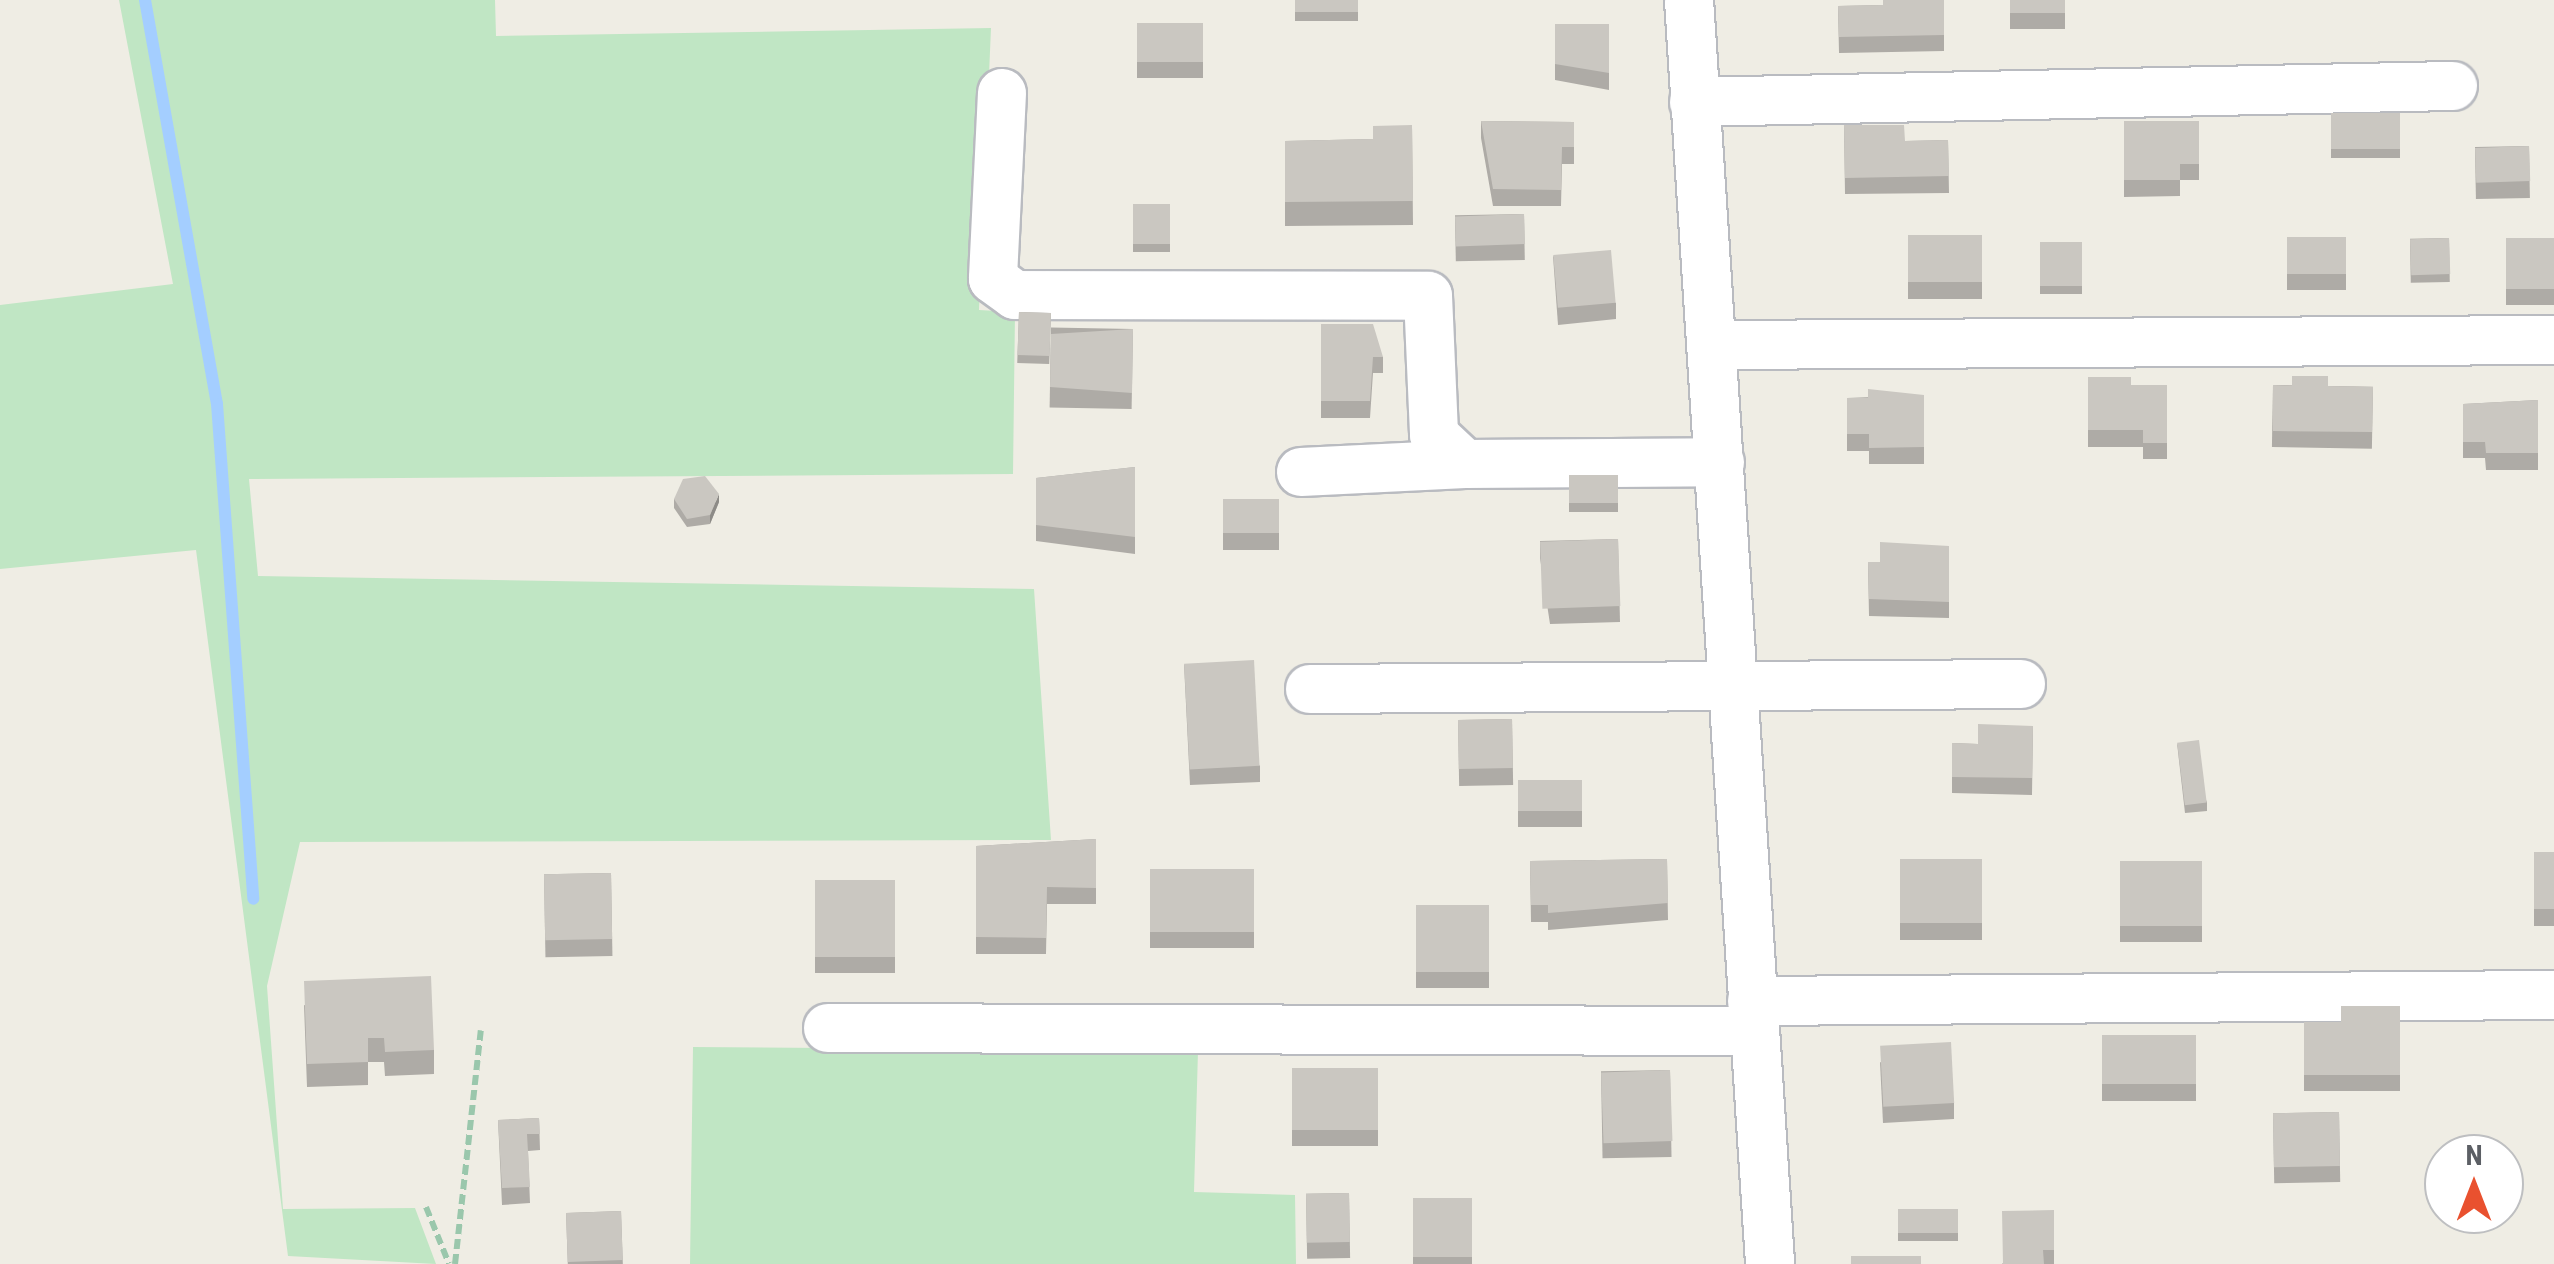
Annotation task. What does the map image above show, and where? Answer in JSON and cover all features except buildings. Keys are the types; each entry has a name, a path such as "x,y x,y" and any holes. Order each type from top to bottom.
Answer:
{"street":[{"path":"1689,0 1770,1264"},
{"path":"1694,102 2453,86"},
{"path":"1002,93 993,279 1014,295 1428,296 1434,434 1465,464"},
{"path":"1713,345 2554,340"},
{"path":"1302,472 1465,464 1720,462"},
{"path":"1310,689 2022,684"},
{"path":"828,1028 1753,1016 2554,995"}],"path":[{"path":"452,1264 481,1030"},
{"path":"426,1207 452,1264"}],"green space":[{"path":"119,0 495,0 496,36 991,28 979,310 1015,312 1013,474 249,479 258,576 1034,589 1051,840 300,842 267,986 283,1209 415,1208 436,1264 288,1256 196,550 0,569 0,305 173,284"},
{"path":"693,1047 1198,1051 1194,1192 1295,1195 1296,1264 690,1264"}],"waterway":[{"path":"145,0 217,404 253,899"}]}
